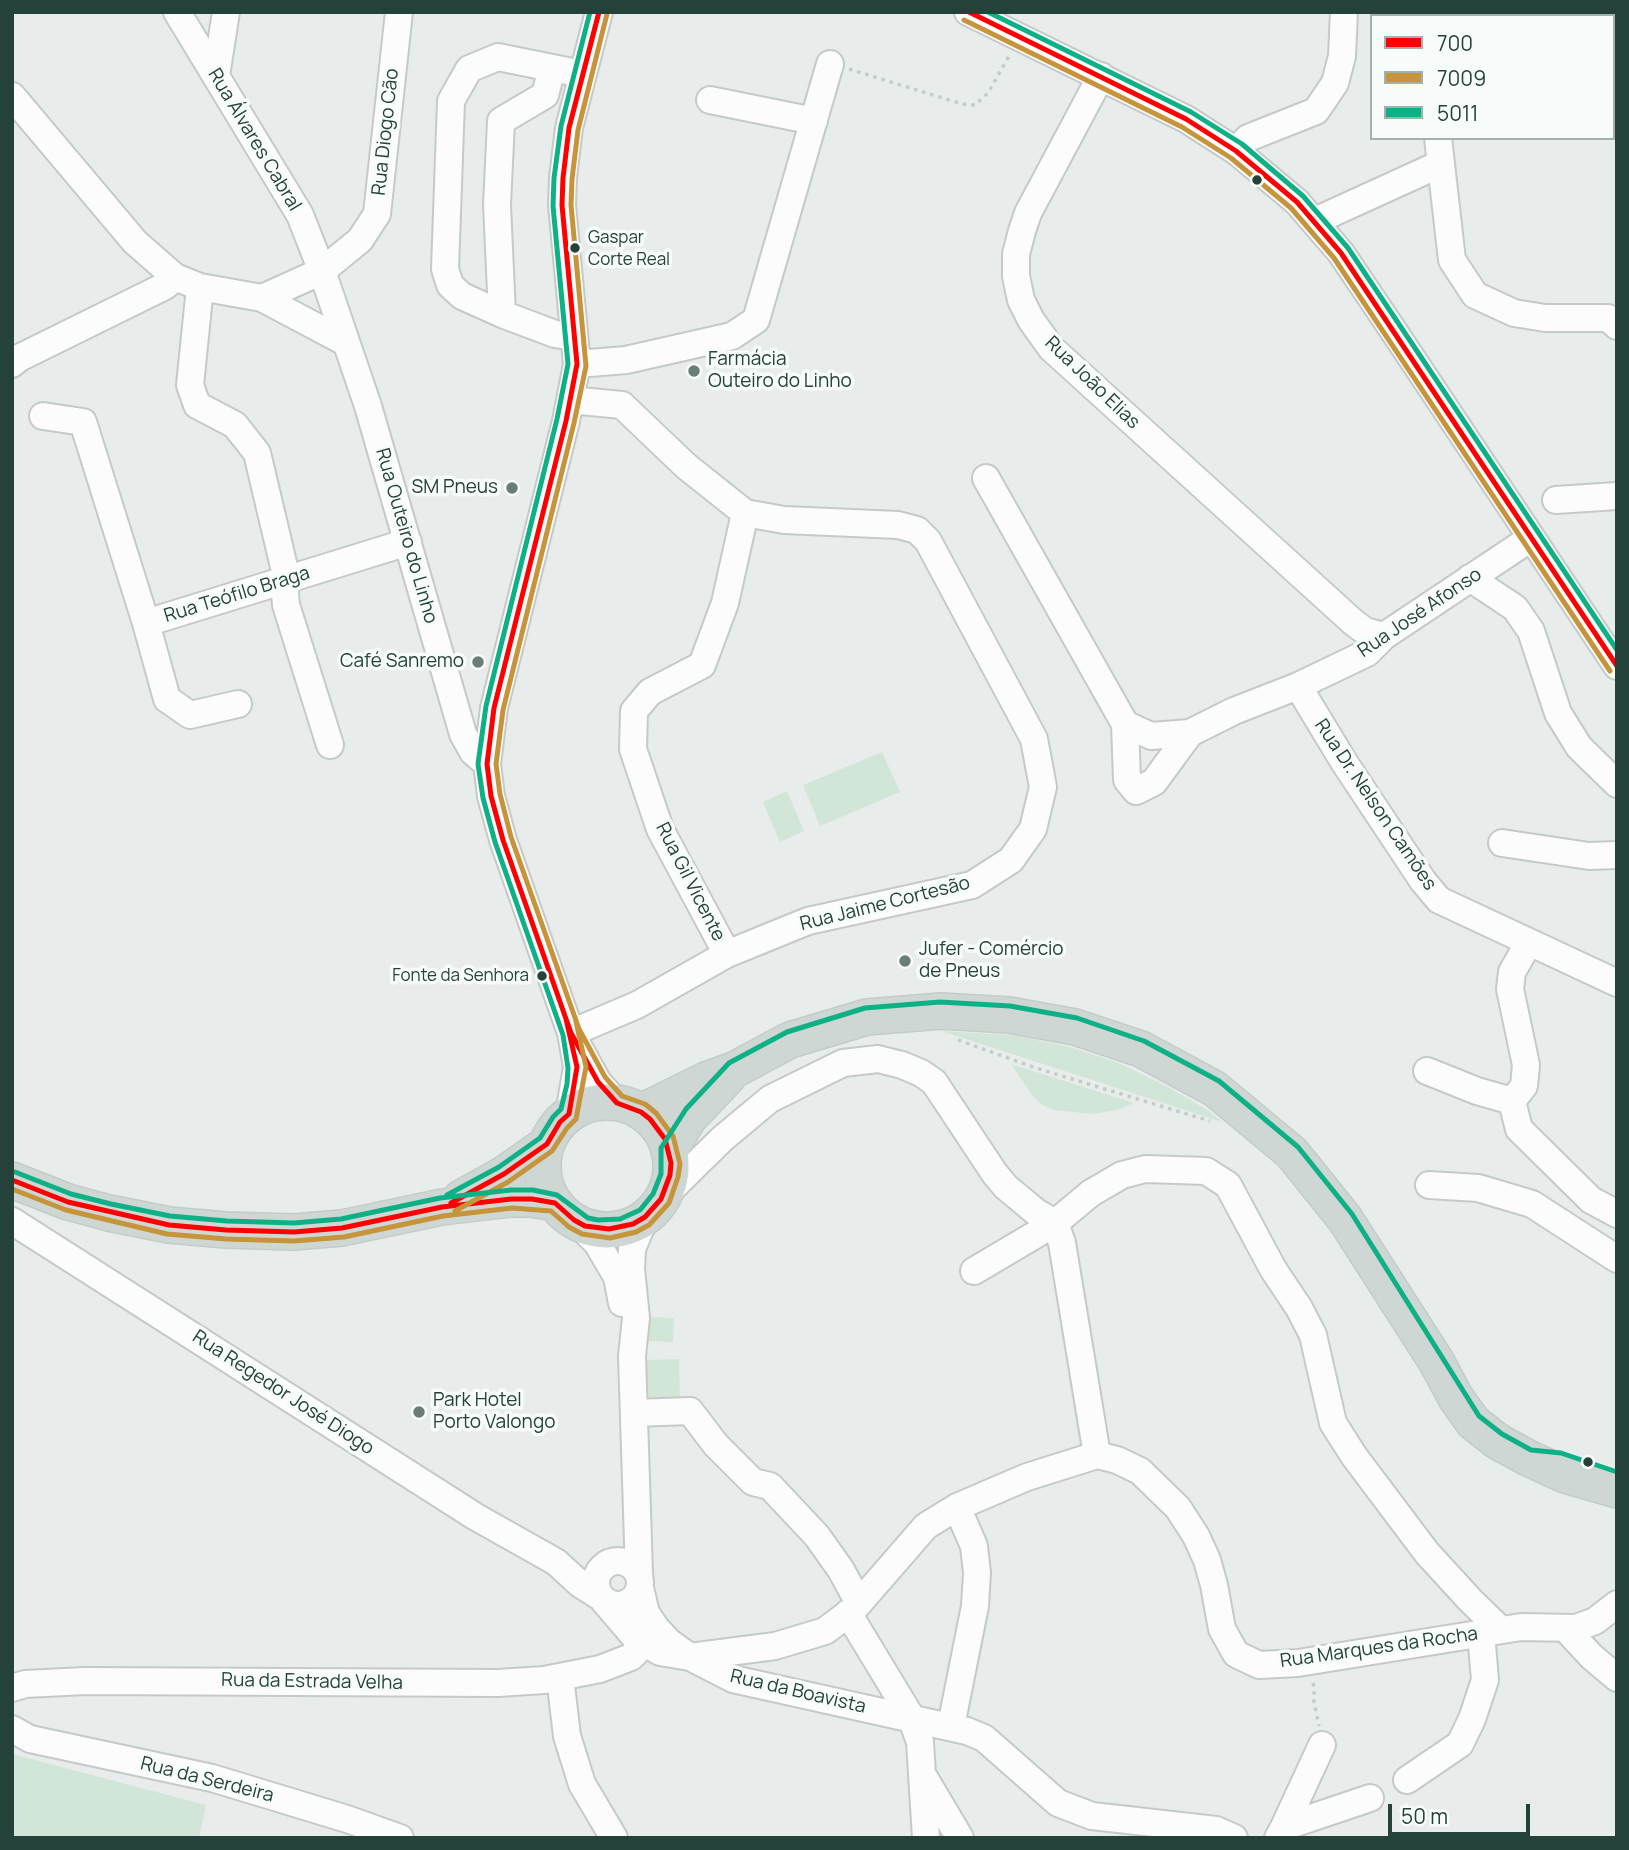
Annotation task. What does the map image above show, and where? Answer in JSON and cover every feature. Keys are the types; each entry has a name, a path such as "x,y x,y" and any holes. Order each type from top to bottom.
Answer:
{"main road":[{"path":"565,1212 545,1180 543,1168 547,1144 552,1132 569,1114 592,1104 629,1107 734,1070 790,1040 867,1017 941,1011 1009,1015 1075,1027 1141,1049 1215,1089 1292,1153 1345,1219 1473,1422 1497,1441 1528,1458 1566,1475 1617,1490"},
{"path":"669,1151 690,1118 734,1070"},
{"path":"12,1180 68,1202 109,1213 169,1225 226,1230 295,1232 342,1228 442,1208 511,1199 532,1199 565,1212 585,1226 609,1229 633,1224 653,1208 670,1175 669,1151 658,1128 629,1107"},
{"path":"442,1208 504,1174 547,1144"},
{"path":"1436,1361 1465,1391 1531,1437 1588,1460 1617,1468"}],"street":[{"name":"Rua Álvares Cabral","path":"177,12 300,215 345,342"},
{"path":"216,76 226,12"},
{"name":"Rua Diogo Cão","path":"262,298 322,271 360,240 377,214 399,12"},
{"path":"569,1114 577,1067 571,1033 503,840 491,796 487,764 494,708 577,364 562,205 563,178 569,128 599,12"},
{"path":"968,12 1186,119 1236,151 1297,202 1315,221 1399,339 1617,666"},
{"path":"1236,151 1248,138 1316,111 1335,83 1342,56 1344,12"},
{"path":"573,337 555,334 462,296 450,285 445,269 451,101 469,69 498,57 582,74"},
{"path":"577,364 626,360 732,337 756,320 830,64"},
{"path":"502,314 497,205 501,121 545,95 552,68"},
{"name":"Rua João Elias","path":"1101,76 1028,213 1016,254 1016,276 1021,300 1031,320 1051,348 1353,622 1365,631 1384,635"},
{"path":"12,96 135,242 188,282"},
{"path":"710,100 814,121"},
{"path":"1315,221 1439,151 1452,260 1475,295 1514,313 1545,318 1614,316"},
{"path":"188,282 190,385 197,405 235,425 257,453 285,571 286,605 330,745"},
{"path":"12,363 166,286 188,282 262,298 345,342"},
{"name":"Rua Outeiro do Linho","path":"345,342 368,406 463,734 473,751 487,764"},
{"path":"622,405 626,360"},
{"path":"570,400 622,405 686,466 745,513"},
{"name":"Rua Teófilo Braga","path":"43,416 83,422 146,623 408,542"},
{"name":"Rua José Afonso","path":"986,478 1125,724 1127,780 1136,790 1154,782 1190,733"},
{"path":"1556,500 1617,496"},
{"name":"Rua Gil Vicente","path":"727,954 660,829 633,749 634,711 650,692 702,665 725,603 745,513"},
{"name":"Rua Jaime Cortesão","path":"571,1033 637,1005 727,954 808,921 972,885 1011,860 1033,829 1043,787 1034,739 928,541 916,530 898,525 785,520 745,513"},
{"name":"Rua José Afonso","path":"1125,724 1152,736 1190,733 1234,711 1298,686 1367,653 1384,635 1531,538"},
{"path":"1471,578 1515,608 1531,631 1558,713 1580,747 1617,784"},
{"path":"1352,658 1358,631 1353,622"},
{"path":"146,623 167,699 190,715 238,704"},
{"name":"Rua Dr. Nelson Camões","path":"1298,686 1351,772 1423,881 1439,900 1617,983"},
{"path":"1502,843 1549,852 1589,856 1617,855"},
{"path":"1529,942 1512,972 1510,989 1526,1065 1524,1086 1513,1101 1519,1129 1591,1200 1617,1214"},
{"path":"571,1033 598,1082 629,1107"},
{"path":"637,1654 649,1626 642,1592 636,1499 632,1356 636,1318 631,1269 632,1249 653,1208 722,1139 771,1099 843,1063 878,1059 911,1069 934,1082 1006,1187 1036,1212 1055,1223 1062,1243 1097,1455 1027,1477 957,1507 926,1526 853,1608 825,1631 775,1646 690,1657"},
{"path":"1427,1071 1477,1091 1513,1101"},
{"path":"974,1271 1055,1223 1091,1193 1122,1175 1144,1169 1206,1171 1228,1185 1273,1269 1313,1335 1333,1423 1354,1456 1427,1553 1471,1601 1491,1632 1485,1680 1460,1744 1407,1780"},
{"path":"1429,1185 1478,1188 1531,1204 1617,1259"},
{"path":"565,1212 597,1243 618,1277 632,1356"},
{"name":"Rua Regedor José Diogo","path":"12,1220 466,1510 556,1562 580,1584 602,1598"},
{"name":"Rua da Boavista","path":"634,1413 690,1411 716,1445 753,1482 769,1486 817,1536 841,1570 853,1608 911,1717 920,1742 926,1838"},
{"name":"Rua Marques da Rocha","path":"1097,1455 1117,1460 1140,1471 1178,1508 1207,1560 1222,1629 1236,1654 1259,1665 1305,1662 1521,1627 1576,1628 1595,1621 1617,1604"},
{"path":"1528,1458 1559,1462 1617,1481"},
{"path":"636,1499 624,1547 596,1581 602,1598 621,1621 637,1654"},
{"path":"951,1726 975,1606 977,1573 975,1546 957,1507"},
{"name":"Rua Regedor José Diogo","path":"556,1562 590,1569 608,1565"},
{"path":"608,1565 628,1563 642,1592"},
{"path":"602,1598 618,1606 626,1604 642,1592"},
{"name":"Rua da Boavista","path":"642,1592 656,1628 669,1642 723,1675 752,1685 911,1717"},
{"path":"621,1621 625,1641 621,1652 637,1654"},
{"path":"1565,1628 1592,1657 1617,1678"},
{"name":"Rua da Boavista","path":"637,1654 690,1657"},
{"name":"Rua da Estrada Velha","path":"12,1688 25,1684 85,1681 499,1683 559,1677 600,1669 637,1654"},
{"path":"559,1677 567,1736 582,1784 614,1838"},
{"path":"911,1717 951,1726 985,1738 1058,1803 1092,1816 1216,1830 1234,1838"},
{"name":"Rua da Serdeira","path":"12,1729 30,1739 212,1778 400,1838"},
{"path":"1281,1832 1322,1745"},
{"path":"922,1773 960,1838"},
{"path":"1281,1832 1370,1798"}],"path":[{"path":"830,64 962,104 975,105 988,93 1012,51"},
{"path":"949,1037 1035,1069 1222,1125"},
{"path":"1305,1662 1315,1690 1313,1697 1322,1745"}],"green space":[{"path":"882,752 900,792 820,826 803,785"},
{"path":"787,791 804,831 780,842 763,802"},
{"path":"941,1031 1012,1035 1070,1047 1098,1056 1119,1063 1168,1087 1209,1111 1222,1122"},
{"path":"1011,1064 1134,1103 1117,1110 1093,1114 1054,1110 1042,1105 1032,1095"},
{"path":"647,1317 674,1318 673,1342 646,1341"},
{"path":"679,1359 680,1403 644,1404 643,1360"},
{"path":"12,1754 206,1805 199,1838 12,1838"}],"transit line":[{"name":"5011","path":"447,1195 499,1167 540,1138 561,1109 567,1084 568,1068 563,1035 495,842 483,798 478,764 486,706 557,419 568,364 553,206 554,178 561,126 590,12"},
{"name":"700","path":"12,1180 68,1202 169,1225 294,1232 342,1228 442,1207 511,1199 555,1203 585,1226 609,1229 633,1224 645,1217 661,1199 670,1175 671,1163 665,1139 650,1119 641,1112 617,1103 598,1082 571,1033 503,840 491,796 487,764 494,708 566,421 577,364 562,205 563,178 569,128 599,12"},
{"name":"700","path":"969,12 1186,119 1236,151 1297,202 1341,253 1617,666"},
{"name":"5011","path":"988,12 1191,112 1242,144 1303,196 1348,248 1617,650"},
{"name":"7009","path":"12,1189 66,1210 167,1234 294,1241 344,1237 443,1216 512,1208 551,1211 569,1227 582,1234 610,1238 636,1232 649,1225 669,1203 680,1164 673,1136 656,1113 645,1104 622,1096 605,1077 579,1029 511,837 500,794 496,764 503,710 586,366 571,205 572,179 578,130 607,14"},
{"name":"7009","path":"964,20 1182,127 1231,158 1291,208 1334,258 1610,671"},
{"name":"5011","path":"15,1172 71,1194 111,1204 170,1216 227,1221 294,1223 341,1219 440,1198 511,1190 533,1190 557,1195 588,1218 620,1219 640,1210 653,1194 661,1174 661,1148 686,1109 729,1063 787,1032 865,1008 940,1002 1010,1006 1077,1018 1144,1041 1219,1081 1298,1147 1352,1214 1479,1416 1502,1434 1531,1450 1561,1453 1617,1472"},
{"name":"7009","path":"455,1211 508,1182 552,1151 576,1119 586,1067 575,1017"},
{"name":"700","path":"451,1203 504,1174 547,1144 560,1122 569,1114 577,1067 566,1019"}],"place":[{"name":"Gaspar Corte Real","path":"575,248"},
{"name":"Farmácia Outeiro do Linho","path":"694,371"},
{"name":"SM Pneus","path":"512,488"},
{"name":"Café Sanremo","path":"478,662"},
{"name":"Jufer - Comércio de Pneus","path":"905,961"},
{"name":"Fonte da Senhora","path":"542,976"},
{"name":"Park Hotel Porto Valongo","path":"419,1412"}]}
